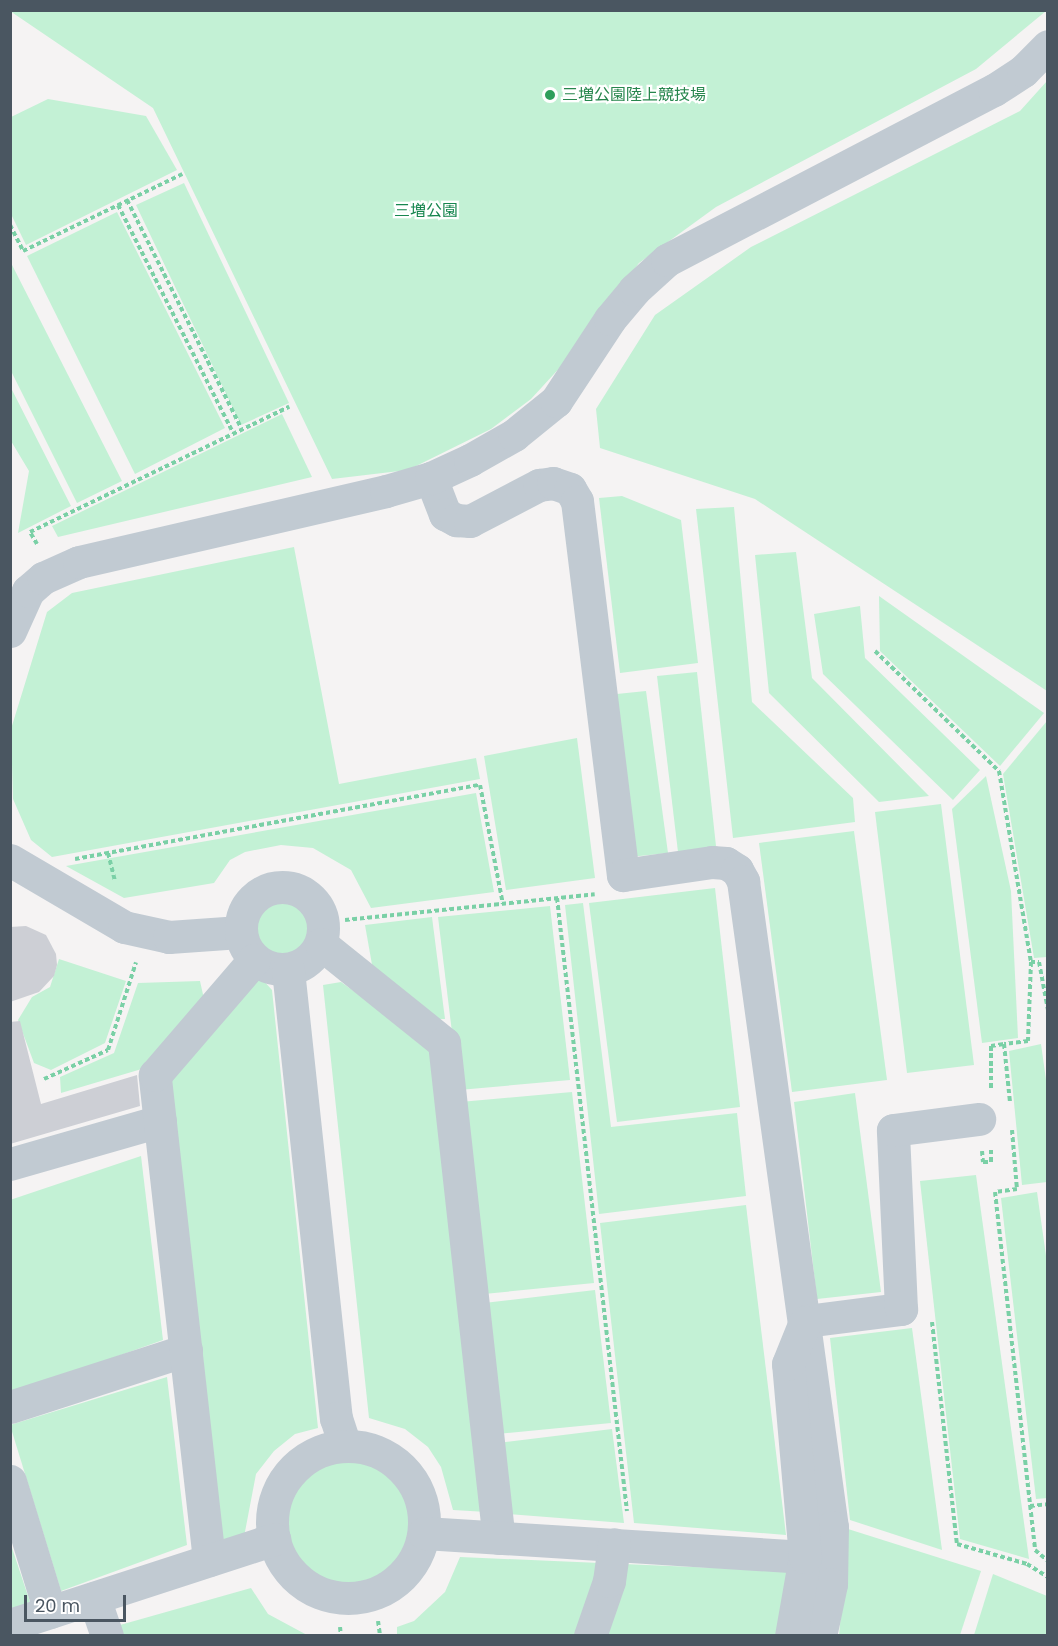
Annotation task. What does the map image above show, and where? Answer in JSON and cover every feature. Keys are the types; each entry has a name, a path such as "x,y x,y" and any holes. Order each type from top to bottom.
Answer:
{"street":[{"path":"10,631 28,591 58,570 79,562 431,478 514,435 556,401 610,319 634,290 667,260 994,90 1023,71 1047,46"},
{"path":"431,478 445,514 456,520 470,521 546,484 570,489 577,501 623,875 712,862 726,863 737,870 743,881 806,1321 832,1527 831,1584 820,1635"},
{"path":"16,864 102,917 146,933 247,946 270,968 288,970 308,961 322,933"},
{"path":"209,1560 155,1075 247,946 243,911 257,894 277,886 298,889 315,903 322,933 444,1043 499,1538"},
{"path":"288,970 336,1418 345,1446"},
{"path":"806,1321 901,1308 893,1130 987,1117"},
{"path":"10,1164 160,1120"},
{"path":"791,1635 805,1557 788,1364 806,1321"},
{"path":"10,1407 186,1350"},
{"path":"345,1446 388,1457 405,1471 417,1490 424,1511 424,1533 409,1568 380,1592 361,1597 342,1598 306,1585 281,1557 274,1539 272,1521 283,1484 309,1457 345,1446"},
{"path":"10,1480 50,1612"},
{"path":"424,1533 805,1557"},
{"path":"10,1625 274,1539"},
{"path":"590,1635 622,1545"},
{"path":"94,1598 106,1635"}],"path":[{"path":"10,225 23,251 182,174"},
{"path":"127,200 241,428"},
{"path":"118,205 233,433"},
{"path":"40,550 30,532 289,406"},
{"path":"874,651 999,771 1031,962 1028,1041 991,1046 983,1162 991,1162 987,1117"},
{"path":"16,864 108,853 480,785 503,904"},
{"path":"108,853 116,885"},
{"path":"322,933 503,904 625,891 623,875"},
{"path":"557,898 622,1545"},
{"path":"44,1079 108,1050 146,933"},
{"path":"1031,962 1039,962 1047,1010"},
{"path":"1004,1044 1010,1111"},
{"path":"1011,1122 1017,1189 995,1192 1035,1550 1047,1561"},
{"path":"932,1318 957,1544 1027,1564 1047,1577"},
{"path":"1030,1506 1047,1504"},
{"path":"378,1621 380,1635"},
{"path":"340,1627 341,1635"}],"green space":[{"name":"三増公園","path":"10,11 1046,11 976,69 716,207 639,263 565,362 531,399 491,429 408,470 332,479 153,108"},
{"path":"1047,81 1047,691 755,499 600,448 596,409 655,315 751,247 1020,111"},
{"path":"48,99 146,116 177,170 26,245 11,214 11,117"},
{"path":"184,183 289,403 241,425 136,205"},
{"path":"117,212 225,428 135,474 27,256"},
{"path":"10,261 122,481 77,503 11,371"},
{"path":"10,386 71,506 18,533 29,471 11,441"},
{"path":"282,414 312,477 58,537 52,526"},
{"path":"622,496 681,520 698,663 620,673 599,498"},
{"path":"734,507 752,702 853,798 855,822 733,838 696,509"},
{"path":"294,547 339,784 476,758 480,779 52,857 31,840 13,799 11,729 47,612 72,593"},
{"path":"796,552 812,678 929,796 879,802 769,693 755,555"},
{"path":"879,596 1044,713 1000,766 880,651"},
{"path":"860,606 865,658 980,770 953,800 823,674 814,614"},
{"path":"697,672 716,846 678,852 657,676"},
{"path":"646,691 668,853 630,857 607,695"},
{"path":"1047,721 1047,957 1034,958 1003,774"},
{"path":"577,738 595,878 506,890 484,756"},
{"path":"986,776 1011,891 1018,1038 982,1043 952,809"},
{"path":"476,793 494,892 371,908 351,870 313,848 281,845 245,852 230,860 214,883 124,898 66,866"},
{"path":"941,804 974,1065 907,1073 875,812"},
{"path":"854,831 887,1080 792,1092 759,843"},
{"path":"715,888 740,1107 617,1122 589,903"},
{"path":"282,897 303,906 312,927 303,948 282,957 261,948 252,927 261,906"},
{"path":"583,903 611,1127 737,1113 746,1196 599,1214 565,905"},
{"path":"550,906 570,1080 459,1090 438,917"},
{"path":"432,917 445,1019 431,1019 374,976 365,925"},
{"path":"59,959 126,981 105,1043 51,1070 34,1063 18,1020 32,997 50,987"},
{"path":"262,979 272,990 318,1428 295,1434 274,1451 256,1474 244,1537 219,1540 169,1079 247,981"},
{"path":"200,981 204,999 145,1068 61,1093 60,1077 114,1053 138,983"},
{"path":"341,982 436,1050 487,1512 453,1510 441,1467 428,1447 405,1429 369,1418 323,985"},
{"path":"1041,1044 1047,1087 1047,1182 1022,1185 1009,1051"},
{"path":"572,1092 594,1283 484,1294 460,1102"},
{"path":"855,1093 881,1292 817,1299 794,1102"},
{"path":"141,1156 163,1340 11,1394 10,1200"},
{"path":"976,1175 1029,1559 960,1539 920,1181"},
{"path":"1037,1192 1048,1270 1048,1498 1036,1499 1001,1198"},
{"path":"746,1205 786,1535 634,1523 600,1223"},
{"path":"595,1290 611,1423 497,1434 484,1303"},
{"path":"912,1328 942,1550 850,1520 830,1338"},
{"path":"167,1377 187,1545 61,1591 10,1425"},
{"path":"612,1429 624,1523 508,1514 497,1443"},
{"path":"349,1456 374,1461 396,1475 410,1497 415,1522 410,1547 396,1569 374,1583 349,1588 324,1583 302,1569 288,1547 283,1522 288,1497 302,1475 324,1461"},
{"path":"848,1529 981,1571 960,1635 839,1636"},
{"path":"10,1542 30,1602 10,1610"},
{"path":"460,1557 600,1563 577,1635 397,1635 397,1627 414,1621 445,1592"},
{"path":"623,1564 789,1571 778,1635 604,1636"},
{"path":"993,1574 1047,1596 1047,1635 974,1635"},
{"path":"251,1588 268,1614 307,1635 118,1636 113,1627"}],"building":[{"path":"26,926 46,935 56,954 57,965 54,976 39,992 10,1002 10,927"},
{"path":"20,1021 41,1104 137,1075 140,1106 10,1144 10,1022"}],"place":[{"name":"三増公園陸上競技場","path":"550,95"}]}
